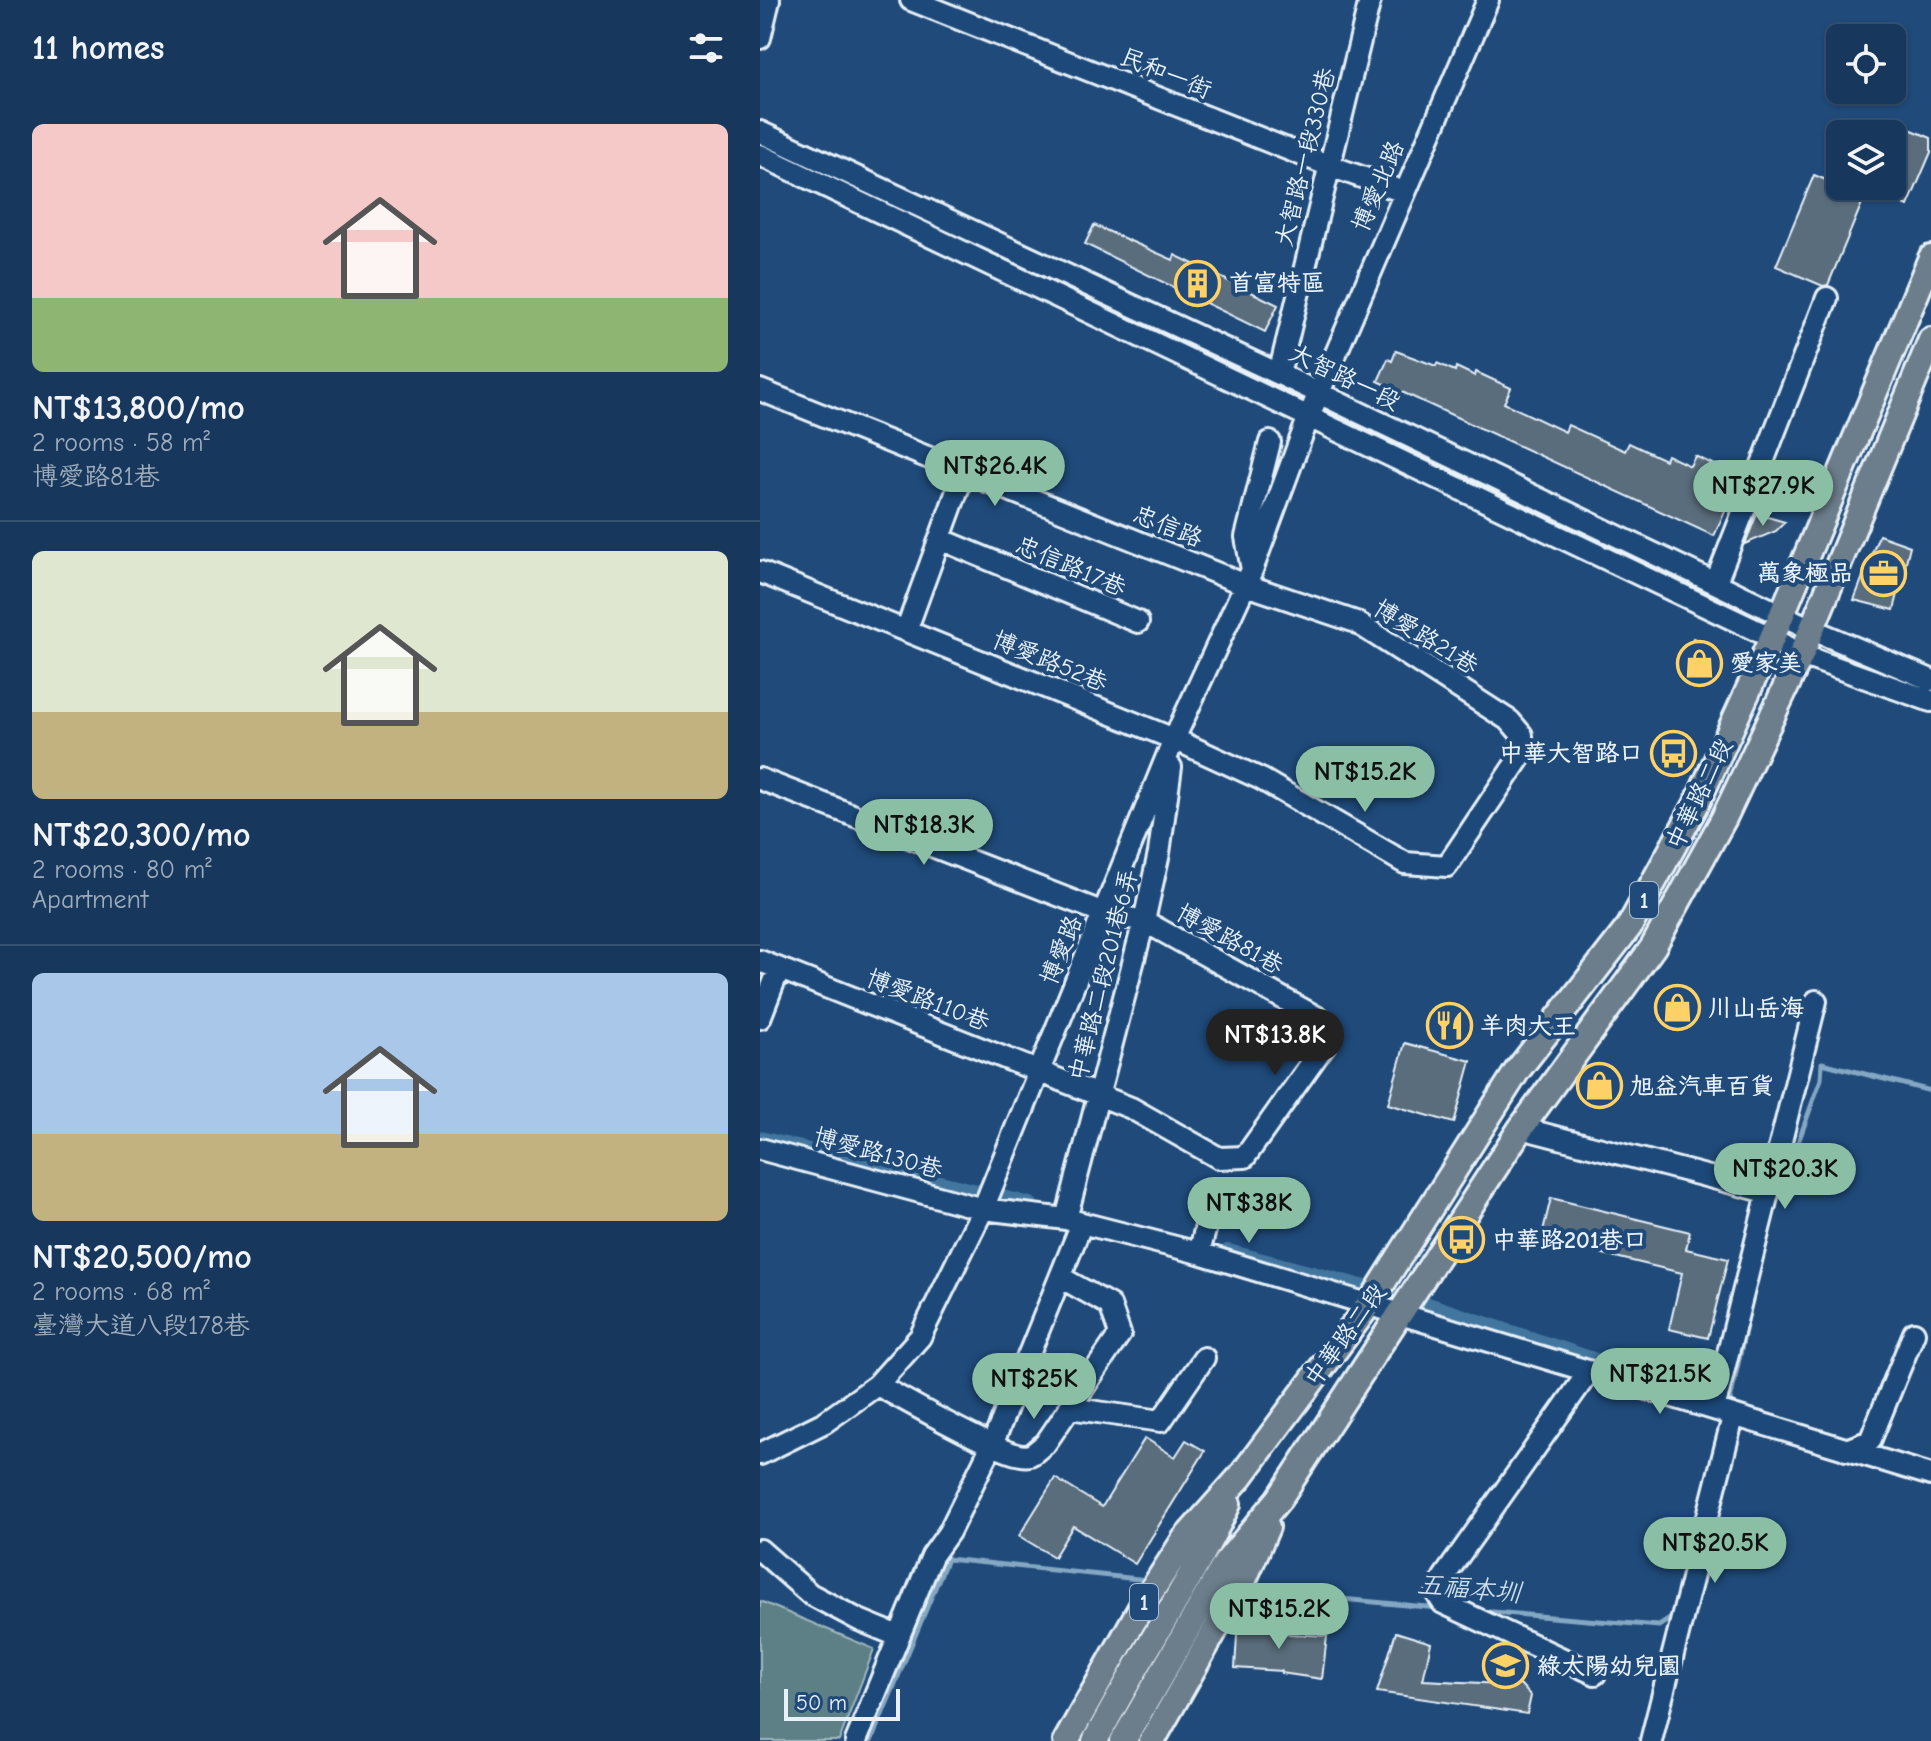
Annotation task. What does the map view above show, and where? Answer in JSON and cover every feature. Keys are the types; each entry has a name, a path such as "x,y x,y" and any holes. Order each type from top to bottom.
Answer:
{"main road":[{"name":"中華路二段","path":"1066,1741 1140,1609 1184,1540 1241,1476 1370,1303 1517,1071 1629,927 1697,803 1772,638 1931,258"},
{"name":"中華路二段","path":"1152,1741 1246,1575 1279,1499 1521,1128 1653,947 1724,818 1801,655 1931,340"},
{"name":"中華路二段","path":"1215,1558 1241,1476"},
{"name":"中華路二段","path":"1215,1558 1279,1499"},
{"name":"1","path":"1095,1741 1155,1633 1215,1558"},
{"name":"1","path":"1123,1741 1215,1558"}],"street":[{"path":"760,38 769,0"},
{"name":"民和一街","path":"911,0 1330,166 1404,192"},
{"name":"大智路一段330巷","path":"1279,374 1370,0"},
{"name":"博愛北路","path":"1318,393 1488,0"},
{"name":"大智路一段","path":"760,132 1716,582 1904,680"},
{"path":"760,155 1772,638 1801,655 1904,680 1931,680"},
{"path":"1716,582 1827,298"},
{"name":"忠信路","path":"760,390 964,472 1249,577"},
{"name":"博愛路","path":"760,1454 825,1422 877,1385 920,1337 983,1209 1174,739 1249,577 1318,393"},
{"path":"1249,577 1246,537 1270,442"},
{"path":"906,631 964,472"},
{"name":"忠信路17巷","path":"940,539 1138,622"},
{"name":"博愛路52巷","path":"760,572 1174,739 1261,779 1405,863 1447,866 1522,754 1522,735"},
{"name":"博愛路21巷","path":"1249,577 1356,622 1510,721 1522,735"},
{"path":"1904,680 1931,701"},
{"name":"中華路二段201巷6弄","path":"856,1741 932,1556 949,1532 992,1445 1060,1277 1100,1095 1159,853 1174,739"},
{"name":"博愛路81巷","path":"760,779 1104,913 1144,921 1322,1020 1326,1043 1245,1157 1219,1158 1131,1108 1040,1072"},
{"path":"760,1018 779,969"},
{"name":"博愛路110巷","path":"779,969 1040,1072"},
{"path":"1651,1741 1724,1413 1767,1192 1816,1001"},
{"path":"1521,1128 1767,1192"},
{"name":"博愛路130巷","path":"760,1149 983,1209 1074,1221 1199,1253 1931,1475"},
{"path":"1199,1253 1215,1192"},
{"path":"877,1385 992,1445 1017,1456 1030,1455 1045,1444 1120,1334 1110,1305 1060,1277"},
{"path":"1846,1450 1870,1441 1914,1333"},
{"path":"1069,1408 1161,1421 1204,1358"},
{"path":"1588,1373 1444,1577 1437,1594 1443,1603 1595,1674"},
{"path":"760,1550 810,1594 898,1636"}],"green space":[{"path":"760,1601 874,1649 839,1741 760,1741"}],"building":[{"path":"1906,127 1931,138 1931,152 1908,206 1894,200 1906,200"},
{"path":"1814,175 1826,180 1826,200 1863,200 1828,285 1823,286 1776,266"},
{"name":"首富特區","path":"1094,225 1173,260 1175,255 1278,305 1265,332 1085,244"},
{"path":"1396,351 1455,371 1456,367 1475,376 1476,372 1511,388 1504,403 1565,432 1568,425 1625,451 1629,443 1665,460 1667,455 1690,466 1695,456 1717,466 1703,496 1727,507 1714,536 1378,381 1388,359 1392,361"},
{"path":"1757,514 1785,522 1776,531 1745,544"},
{"name":"萬象極品","path":"1879,535 1910,546 1894,610 1854,600"},
{"path":"1693,638 1704,643 1703,647 1712,655 1715,680 1695,675 1697,667 1684,664"},
{"path":"1405,1043 1471,1061 1454,1123 1388,1104"},
{"path":"1551,1198 1690,1232 1686,1249 1728,1259 1708,1338 1669,1329 1682,1273 1541,1239"},
{"path":"1145,1438 1175,1457 1186,1440 1205,1451 1135,1564 1073,1526 1054,1557 1019,1536 1055,1478 1102,1507"},
{"path":"1238,1619 1290,1634 1327,1636 1322,1679 1282,1671 1235,1668"},
{"path":"1396,1632 1431,1643 1423,1680 1521,1685 1531,1696 1527,1714 1377,1692"}],"waterway":[{"path":"1775,1206 1821,1079 1822,1063 1931,1091"},
{"path":"760,1139 1030,1205"},
{"path":"1228,1252 1419,1302 1665,1384"},
{"path":"1722,1400 1730,1401 1754,1289"},
{"name":"五福本圳","path":"871,1741 947,1559 1148,1580"},
{"name":"五福本圳","path":"1245,1590 1438,1608"},
{"name":"五福本圳","path":"1480,1611 1659,1626 1674,1616 1675,1611"}],"place":[{"name":"首富特區","path":"1198,283"},
{"name":"萬象極品","path":"1884,573"},
{"name":"愛家美","path":"1699,663"},
{"name":"中華大智路口","path":"1674,753"},
{"name":"川山岳海","path":"1677,1008"},
{"name":"羊肉大王","path":"1449,1026"},
{"name":"旭益汽車百貨","path":"1599,1086"},
{"name":"中華路201巷口","path":"1461,1240"},
{"name":"綠太陽幼兒園","path":"1506,1666"}]}
